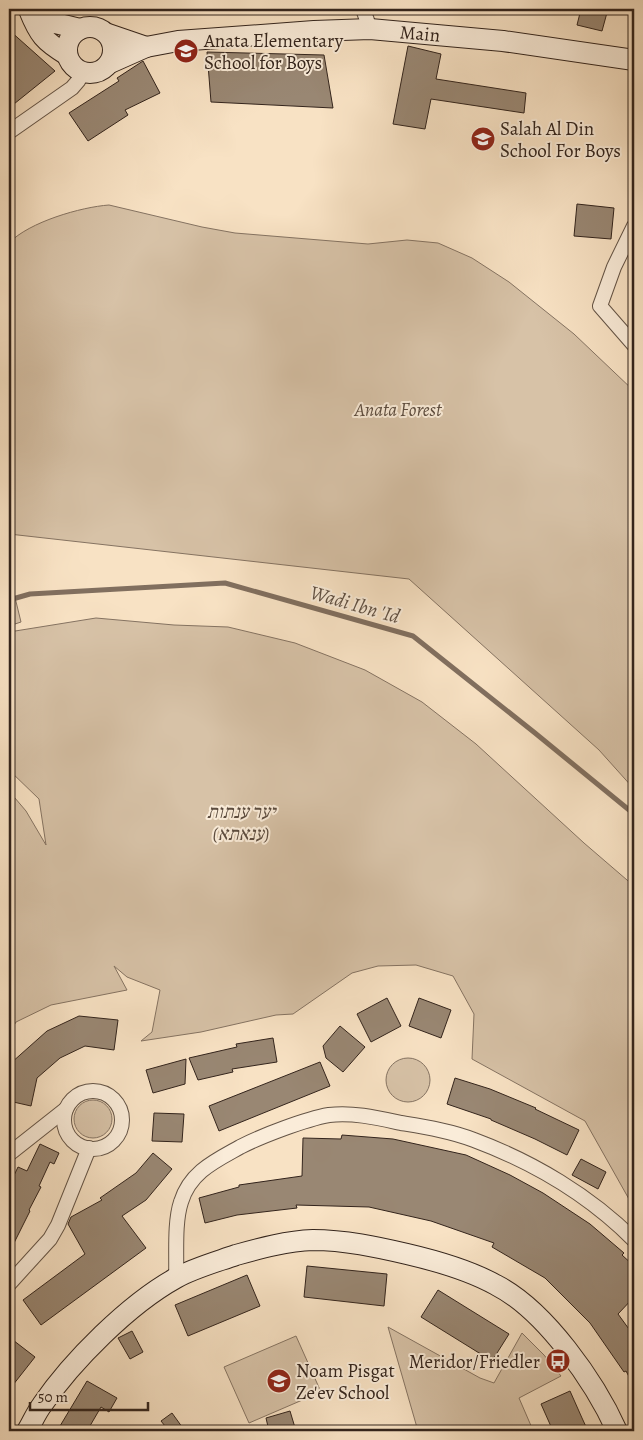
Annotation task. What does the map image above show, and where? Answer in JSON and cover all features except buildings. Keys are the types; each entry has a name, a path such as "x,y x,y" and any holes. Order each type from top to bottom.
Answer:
{"street":[{"path":"29,9 47,21 80,29"},
{"path":"29,9 37,30 48,42 68,55"},
{"path":"362,9 370,28"},
{"path":"108,34 114,48 110,63 98,72 83,72 70,62 67,47 69,40 74,33 87,26 95,27 108,34 146,47"},
{"name":"Main","path":"110,63 146,47 178,41 370,28 503,41 634,60"},
{"path":"9,132 72,88 83,72"},
{"path":"634,226 614,267 600,306 634,345"},
{"path":"9,1154 66,1109 79,1094 86,1091 106,1093 114,1099 120,1108 122,1123 116,1137 108,1144 99,1148 89,1148 79,1145 71,1139 64,1119 66,1109"},
{"path":"176,1278 177,1235 181,1203 196,1175 205,1166 249,1142 304,1122 330,1115 364,1115 441,1131 473,1140 543,1172 616,1221 634,1240"},
{"path":"9,1284 50,1239 58,1225 89,1148"},
{"path":"27,1431 42,1405 66,1374 101,1337 139,1302 176,1278 214,1263 249,1251 278,1244 313,1240 381,1248 422,1258 459,1269 497,1285 521,1301 545,1324 570,1354 589,1380 618,1431"}],"green space":[{"name":"Anata Forest","path":"109,205 235,233 368,244 407,240 438,243 472,258 509,282 574,334 634,391 634,789 599,750 409,579 9,534 9,243 29,228 42,222 70,212"},
{"path":"9,573 21,622 9,626"},
{"name":"יער ענתות (ענאתא)","path":"96,618 174,625 228,627 295,643 365,670 422,702 476,744 634,886 634,1208 585,1121 472,1059 474,1014 453,976 416,965 378,966 352,973 293,1014 276,1015 201,1032 141,1041 152,1032 160,990 127,977 114,966 127,990 51,1005 16,1022 9,1034 9,791 26,811 46,845 39,799 9,770 9,632"},
{"path":"412,1058 424,1064 429,1071 429,1089 424,1096 417,1101 404,1102 396,1099 389,1092 386,1076 389,1068 396,1061"},
{"path":"93,1100 107,1105 112,1119 107,1133 93,1138 79,1133 74,1119 79,1105"},
{"path":"388,1327 480,1378 494,1383 522,1333 544,1355 561,1376 519,1398 532,1428 520,1431 418,1431"},
{"path":"296,1336 321,1392 249,1423 224,1367"}],"waterway":[{"name":"Wadi Ibn 'Id","path":"9,600 30,594 225,583 413,636 634,814"}],"place":[{"name":"Anata Elementary School for Boys","path":"186,51"},
{"name":"Salah Al Din School For Boys","path":"483,139"},
{"name":"Meridor/Friedler","path":"558,1361"},
{"name":"Noam Pisgat Ze'ev School","path":"279,1381"}]}
